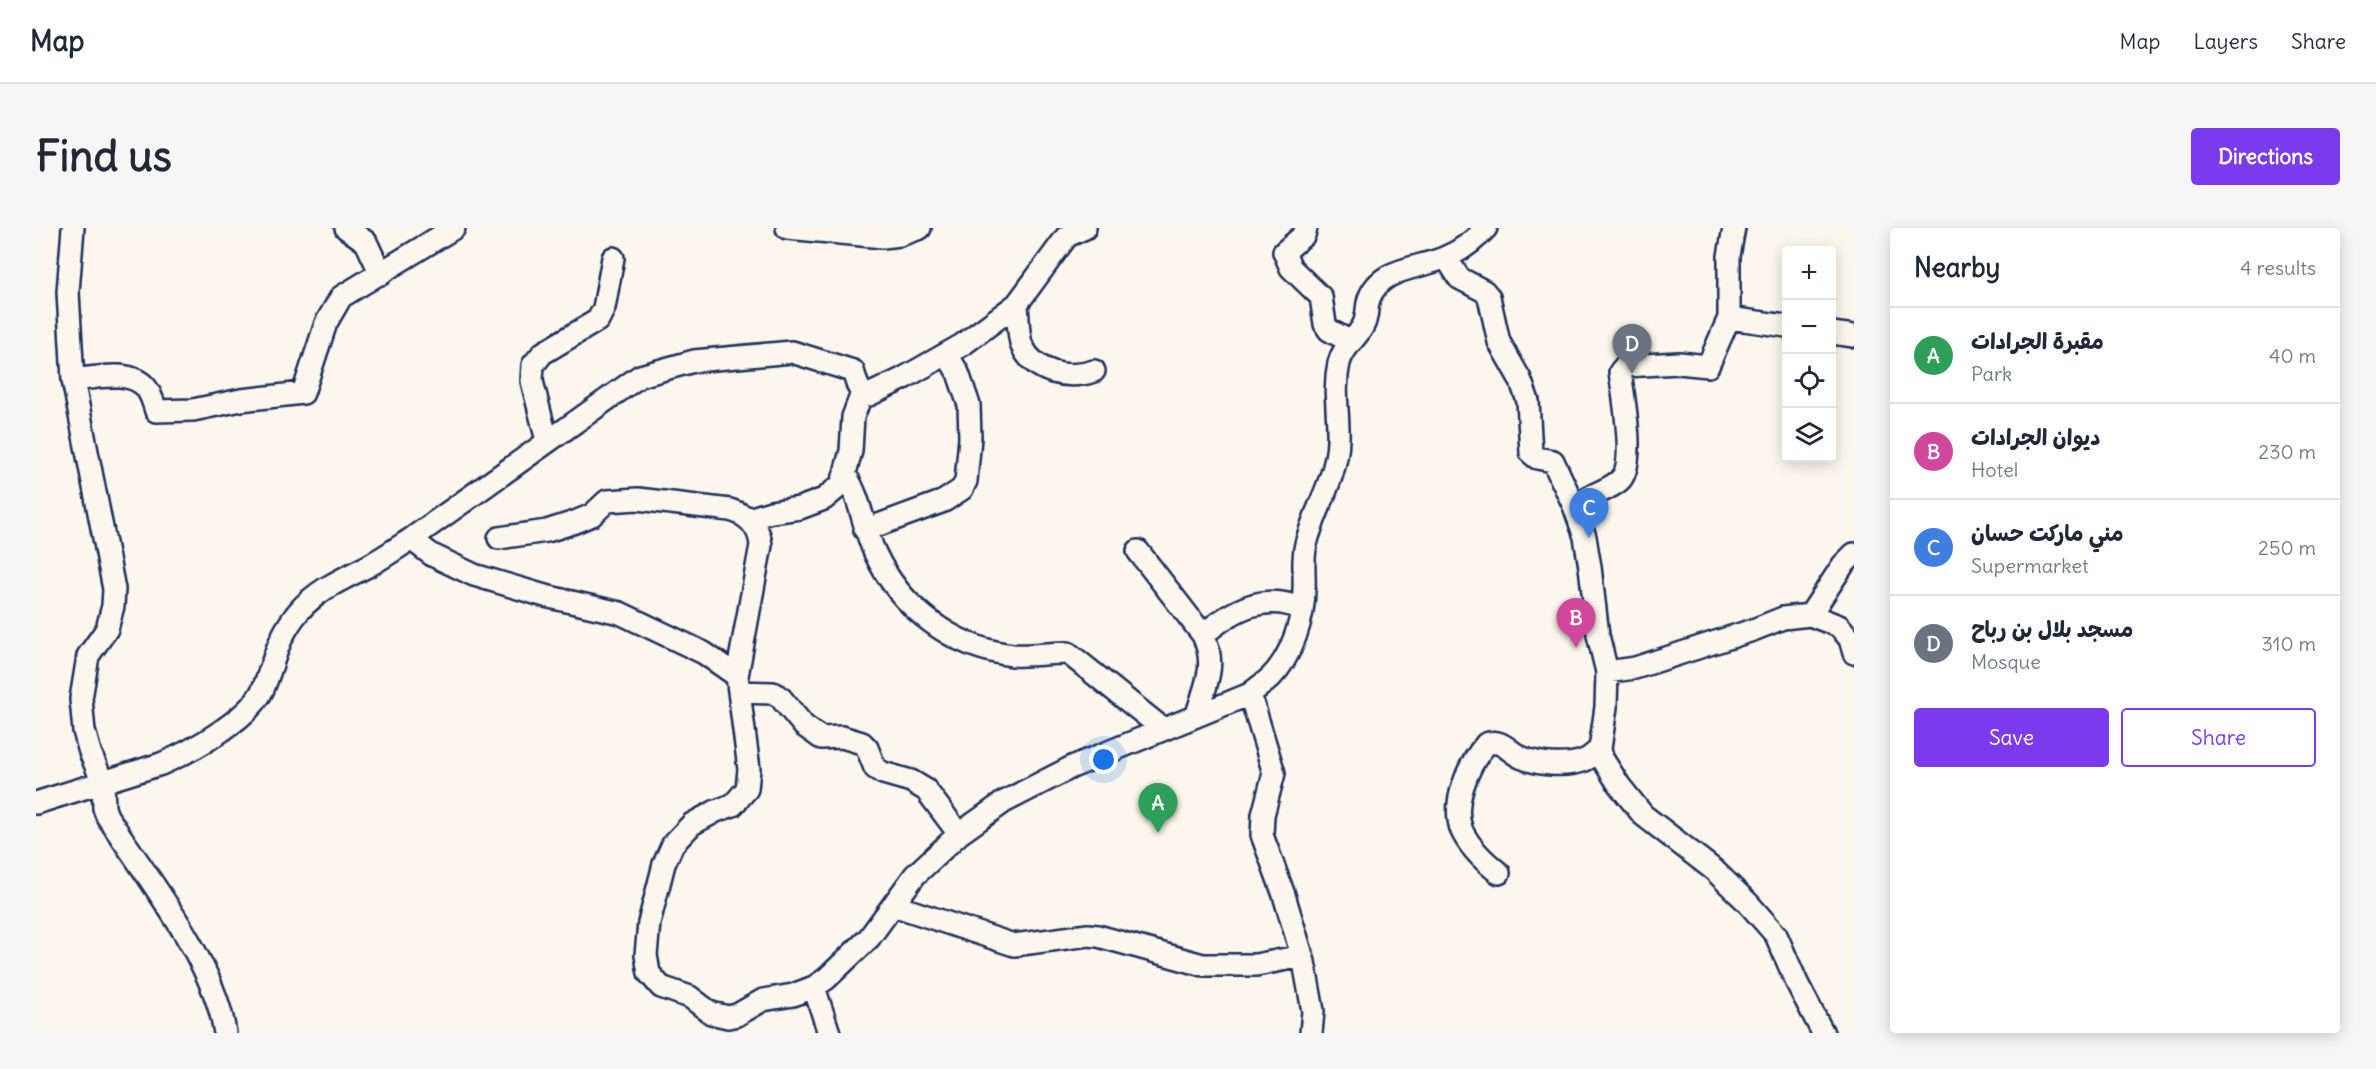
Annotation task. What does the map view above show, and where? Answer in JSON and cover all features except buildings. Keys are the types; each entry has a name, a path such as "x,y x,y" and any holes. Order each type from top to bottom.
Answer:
{"street":[{"path":"73,228 68,292 73,380 99,524 114,589 112,614 107,629 88,656 81,699 87,742 103,783 104,808 107,816 177,921 206,972 223,1015 225,1033"},
{"path":"346,228 366,242 381,274"},
{"path":"73,380 118,376 138,379 147,389 156,411 193,410 241,400 303,393 326,322 341,297 454,228"},
{"path":"787,228 883,237 900,235 920,228"},
{"path":"1306,228 1304,235 1284,252 1291,268 1321,297 1325,324 1329,330 1351,342"},
{"path":"499,538 547,531 575,522 592,515 607,501 638,500 730,510 749,519 758,531 761,545 738,684 749,769 747,789 733,805 716,811 693,824 673,844 664,864 649,923 646,955 649,973 661,987 690,997 711,1013 715,1025 763,1000 793,995 814,987 869,938 915,875 959,834 1004,802 1037,783 1197,714 1250,694 1271,677 1291,646 1302,609 1305,546 1315,513 1335,467 1338,440 1335,397 1338,373 1345,348 1364,325 1369,299 1386,278 1403,269 1446,257 1475,240 1486,228"},
{"path":"1575,506 1587,496 1618,483 1625,476 1627,430 1620,372 1625,366 1678,363 1708,366 1729,318 1729,256 1734,228"},
{"path":"862,393 869,395 947,354 1017,304 1070,230"},
{"path":"1446,257 1458,278 1484,291 1489,297 1499,342 1520,379 1528,401 1531,453 1537,458 1553,461 1575,506 1585,537 1598,635 1607,672 1606,707 1600,749 1602,758 1619,785 1643,815 1714,870 1748,903 1776,935 1797,983 1823,1033"},
{"path":"547,441 532,381 533,365 543,353 598,320 604,308 613,258"},
{"path":"1017,304 1021,344 1037,365 1063,375 1079,376 1094,371"},
{"path":"1729,318 1782,325"},
{"path":"1836,334 1854,336"},
{"path":"36,803 135,773 180,756 235,722 262,692 281,636 301,608 327,586 368,566 411,539 640,376 694,362 792,352 853,371 862,393 853,417 851,451 846,476 836,490 824,499 800,508 771,512 749,519"},
{"path":"865,530 949,498 962,489 966,481 970,438 969,405 958,373 947,354"},
{"path":"846,476 855,491 865,530 875,554 893,584 915,609 940,629 969,643 1003,653 1027,656 1068,653 1163,729"},
{"path":"411,539 432,555 474,575 545,596 620,613 704,653 738,684 780,697 804,726 821,738 842,737 862,743 867,748 875,768 883,773 910,781 926,790 959,834"},
{"path":"1138,551 1203,635 1210,649 1211,662 1197,714"},
{"path":"1810,615 1843,565 1854,554"},
{"path":"1203,635 1223,619 1251,604 1274,601 1302,609"},
{"path":"1607,672 1661,661 1784,618 1810,615 1839,626 1850,639 1854,653"},
{"path":"1250,694 1274,772 1263,815 1263,835 1302,956 1313,1011 1311,1033"},
{"path":"1499,873 1471,845 1460,822 1463,787 1476,756 1485,744 1499,742 1522,758 1556,763 1576,763 1587,759 1600,749"},
{"path":"893,905 1014,945 1088,935 1203,965 1256,965 1302,956"},
{"path":"814,987 829,1033"}],"place":[{"name":"مسجد بلال بن رباح","path":"1632,374"},
{"name":"مني ماركت حسان","path":"1589,538"},
{"name":"ديوان الجرادات","path":"1576,648"},
{"name":"مقبرة الجرادات","path":"1158,833"}]}
